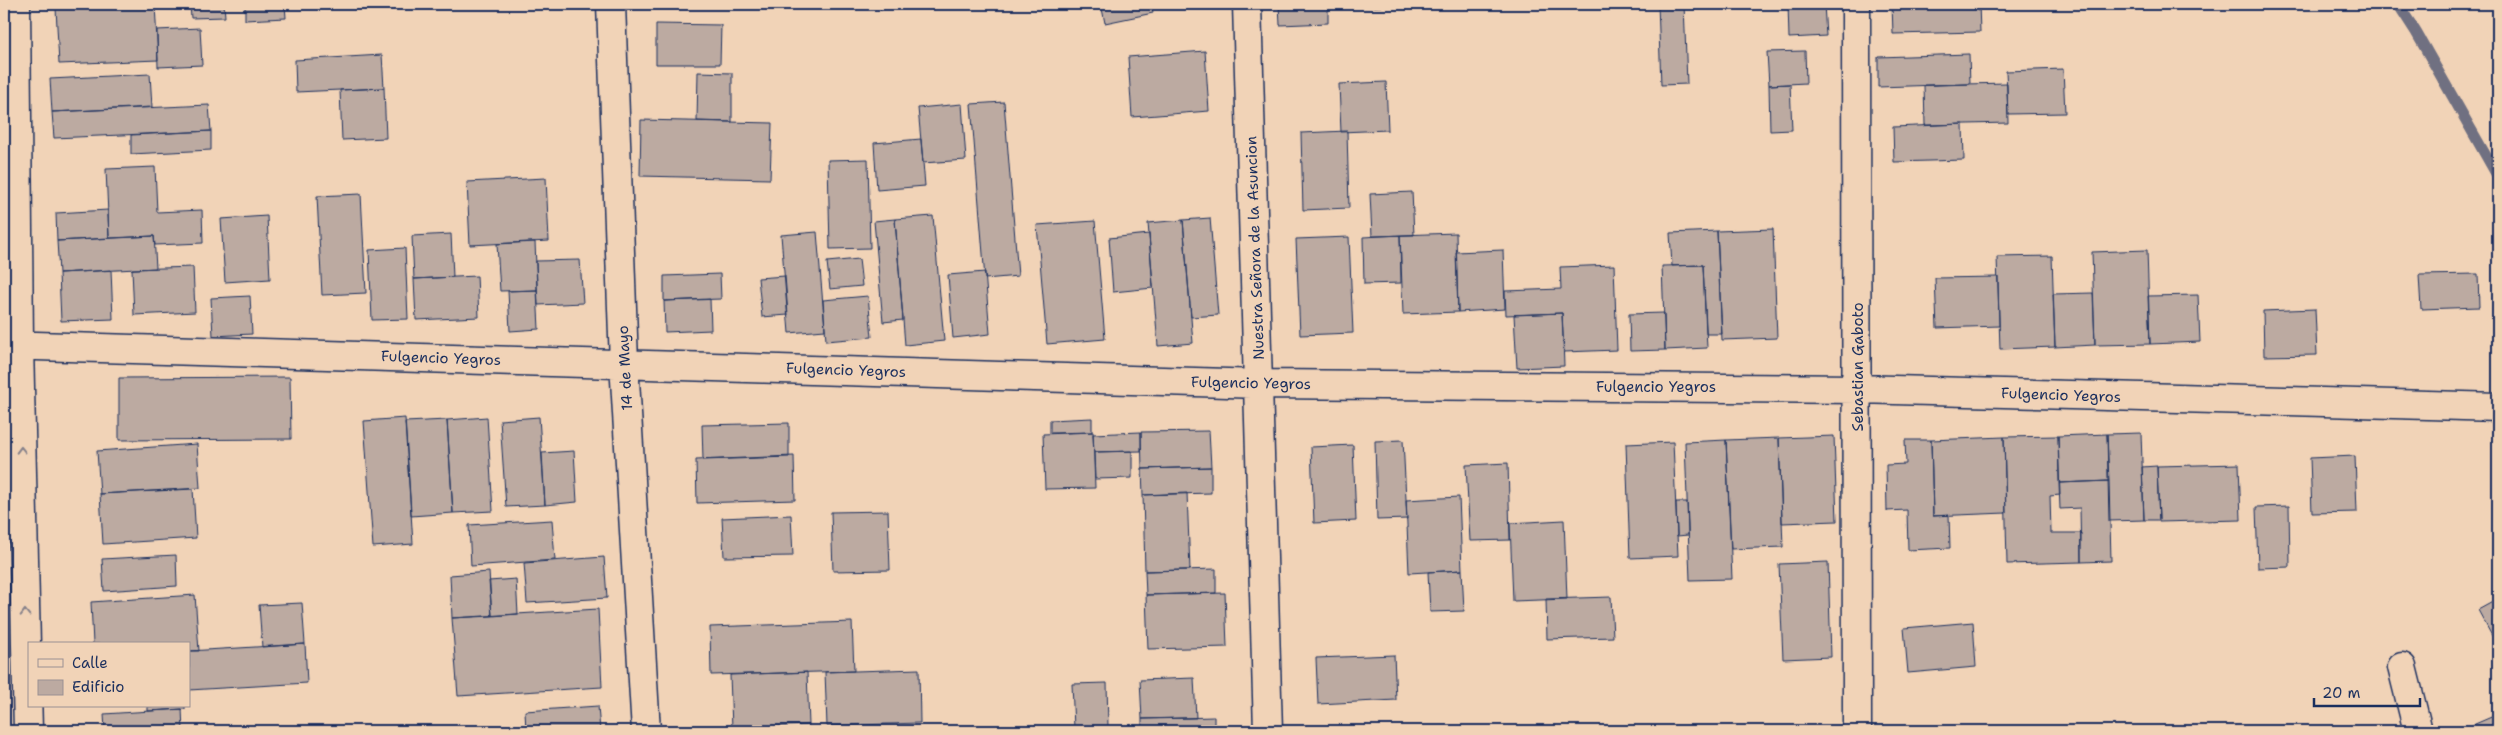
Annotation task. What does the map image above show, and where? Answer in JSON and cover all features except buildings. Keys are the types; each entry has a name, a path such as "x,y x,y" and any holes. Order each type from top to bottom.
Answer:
{"street":[{"path":"16,4 11,345 28,731"},
{"name":"14 de Mayo","path":"611,4 624,363 646,731"},
{"name":"Nuestra Señora de la Asuncion","path":"1248,4 1260,384 1268,731"},
{"name":"Sebastian Gaboto","path":"1856,4 1857,731"},
{"name":"Fulgencio Yegros","path":"11,345 1260,384 1858,389 2498,406"},
{"path":"2402,667 2418,731"}],"waterway":[{"path":"2398,4 2416,32 2498,177"}]}
